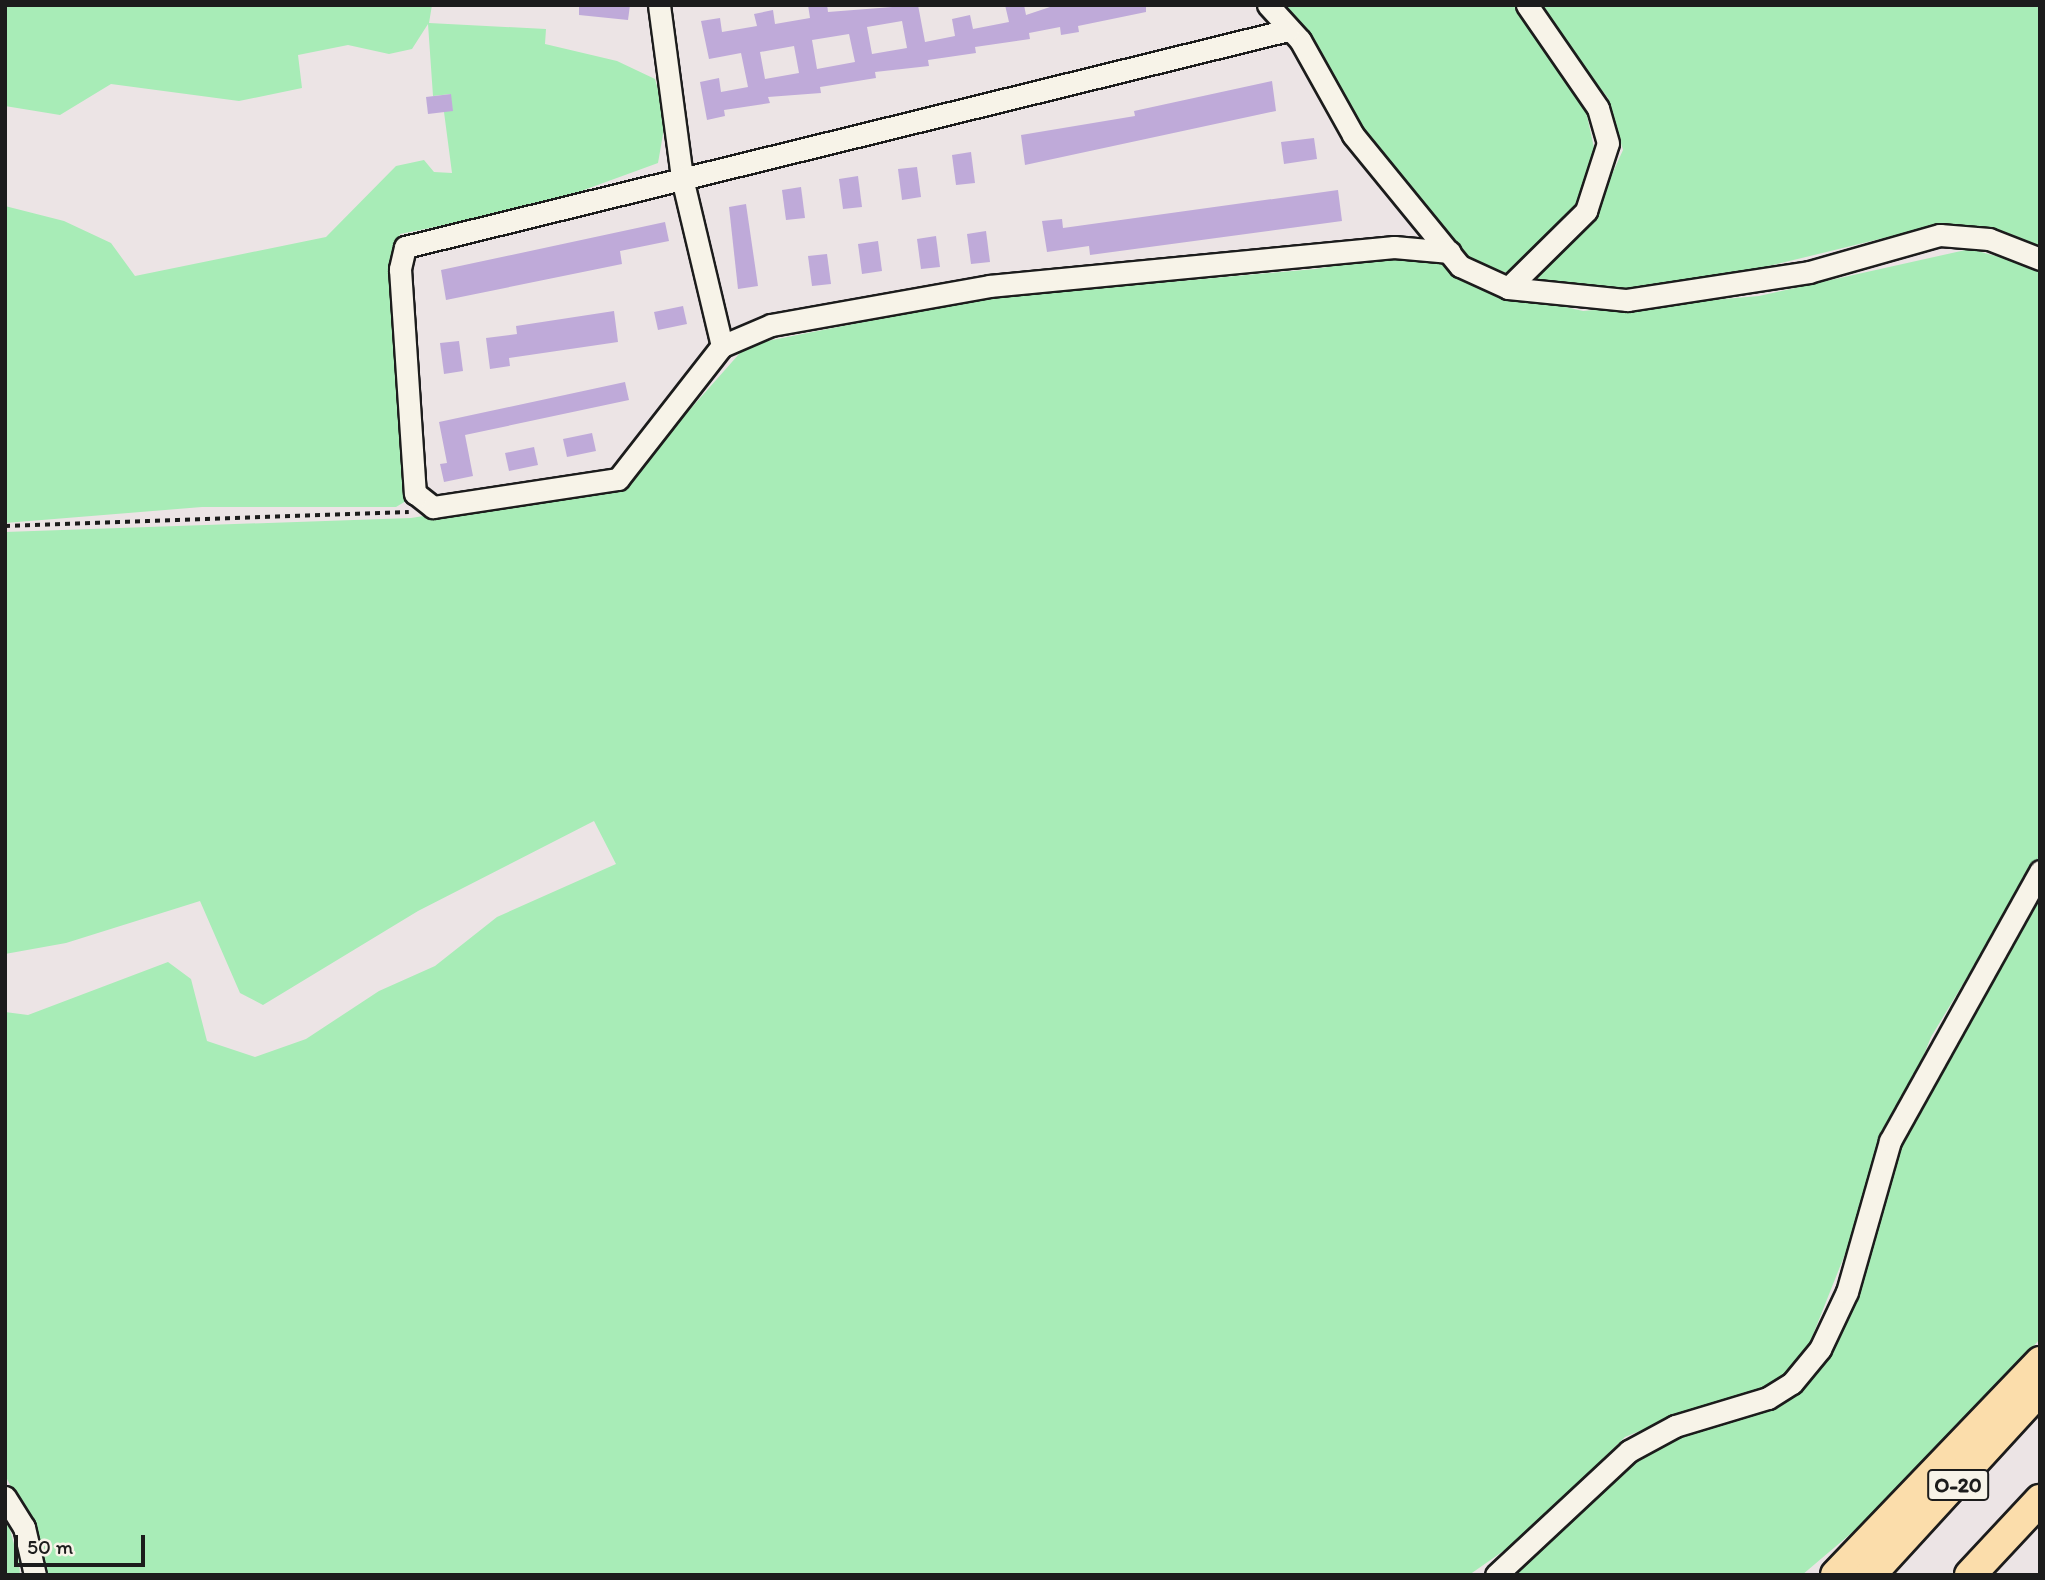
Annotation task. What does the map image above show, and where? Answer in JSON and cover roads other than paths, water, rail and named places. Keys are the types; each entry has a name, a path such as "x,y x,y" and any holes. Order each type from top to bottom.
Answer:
{"highway":[{"path":"1836,1575 2040,1362"},
{"name":"O-20","path":"1870,1575 1987,1454 2040,1389"},
{"path":"1970,1575 2040,1500"}],"street":[{"path":"659,5 682,178 722,346"},
{"path":"1268,5 1288,30 1300,40 1353,135 1460,266 1508,288 1627,300 1809,272 1940,235 1989,239 2040,259"},
{"path":"1508,288 1586,211 1605,169 1608,143 1598,108 1527,5"},
{"path":"1288,30 405,247 400,269 414,484 420,500 433,507 618,479 722,346 771,325 989,286 1394,247 1450,252"},
{"path":"1496,1575 1629,1451 1675,1426 1768,1398 1792,1383 1821,1349 1847,1292 1890,1141 2040,871"},
{"path":"5,1497 24,1527 35,1575"}]}
